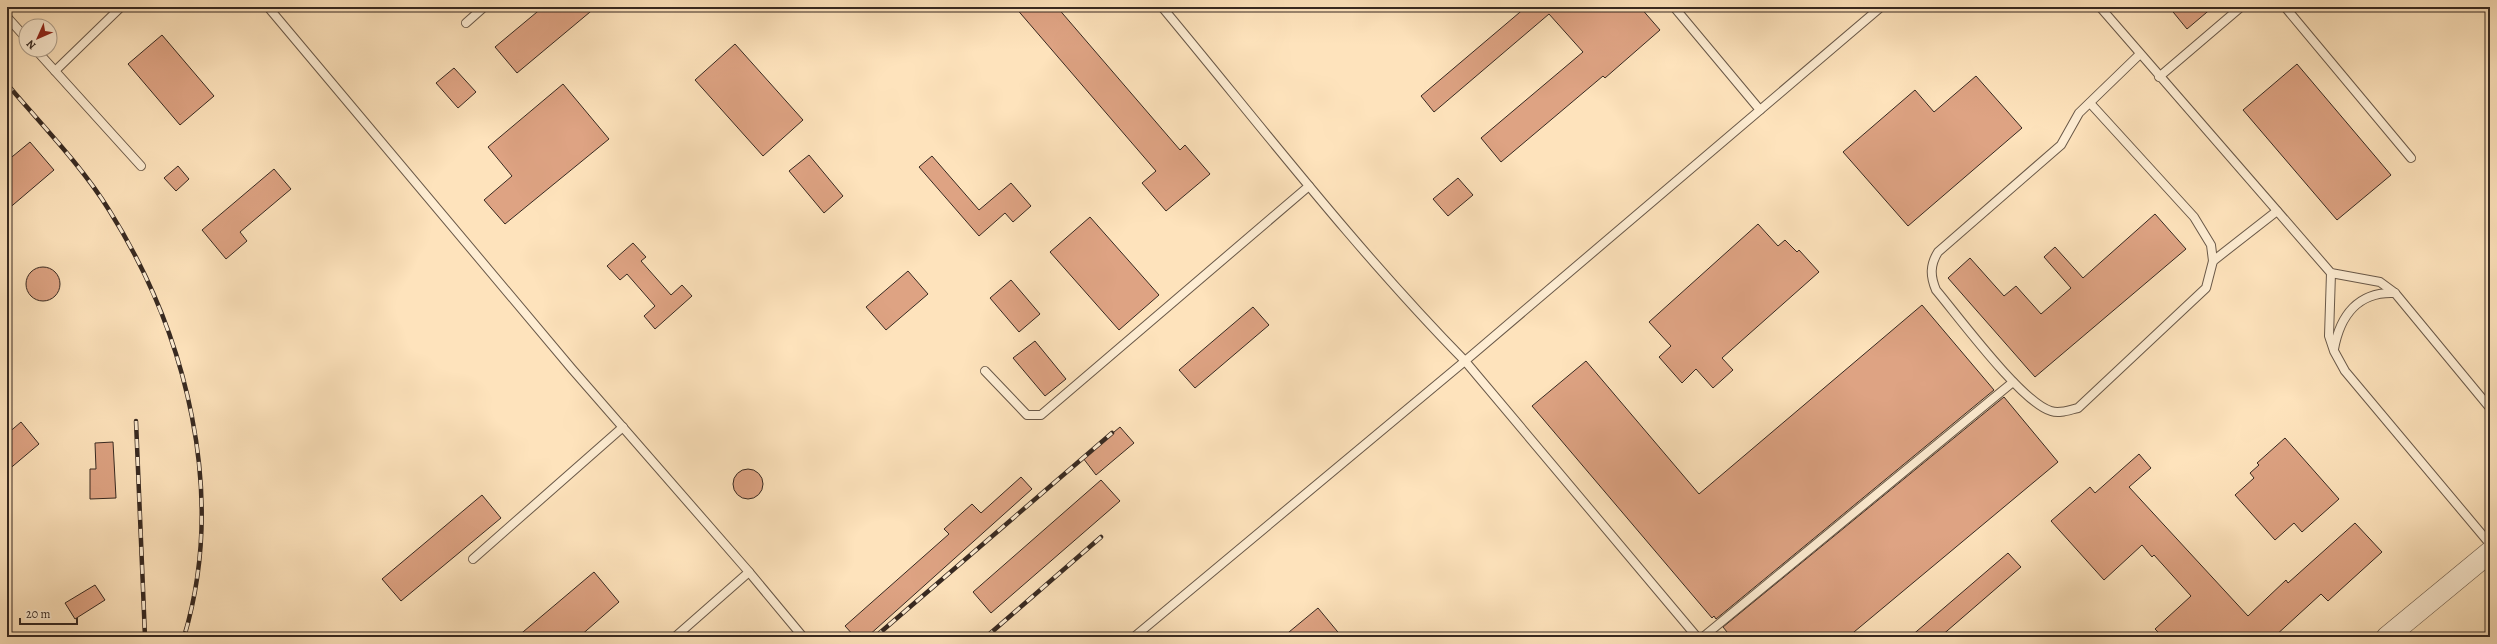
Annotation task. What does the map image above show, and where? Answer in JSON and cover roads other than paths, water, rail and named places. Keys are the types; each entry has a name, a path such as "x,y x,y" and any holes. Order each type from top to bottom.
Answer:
{"street":[{"path":"2387,637 2490,552"}],"lane":[{"path":"55,71 121,7"},
{"path":"268,7 623,427 749,572 803,637"},
{"path":"466,23 484,7"},
{"path":"1162,7 1309,186 1425,320 1465,361 1697,637"},
{"path":"1674,7 1760,110"},
{"path":"1134,637 1465,361 1880,7"},
{"path":"2100,7 2159,77 2331,273 2380,282 2395,293 2490,408"},
{"path":"2159,77 2240,7"},
{"path":"2285,7 2411,158"},
{"path":"7,17 18,29"},
{"path":"2090,103 2194,217 2210,245 2213,261 2206,288 2078,408 2064,412 2051,411 2024,394 1936,290 1931,277 1933,261 1938,252 2061,145 2079,113 2140,54"},
{"path":"43,58 141,166"},
{"path":"985,371 1027,415 1041,415 1309,186"},
{"path":"2213,261 2276,211"},
{"path":"2331,273 2329,336 2334,351 2345,371 2490,544"},
{"path":"2334,351 2338,331 2347,312 2365,298 2381,292 2395,293"},
{"path":"1703,637 2014,382"},
{"path":"473,559 623,427"},
{"path":"675,637 749,572"}],"railway":[{"path":"7,84 74,161 109,210 136,258 160,309 178,362 192,416 200,472 201,527 196,583 184,637"},
{"path":"136,421 145,637"},
{"path":"875,637 1112,433"},
{"path":"986,637 1101,537"}]}
